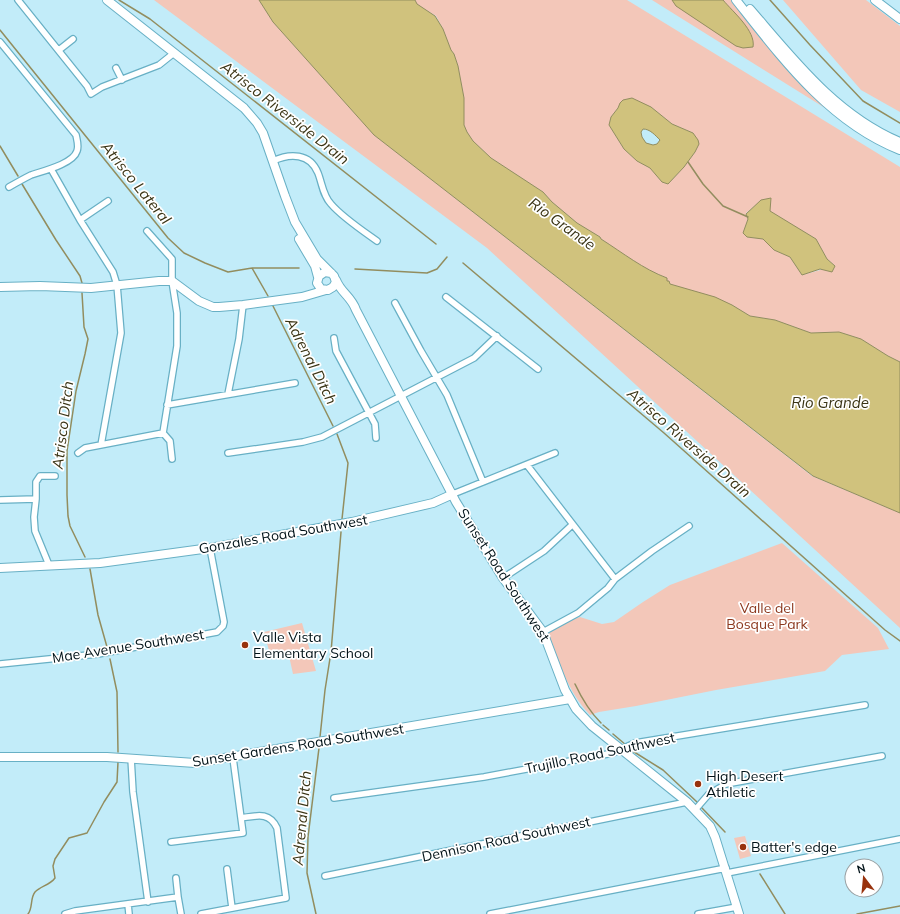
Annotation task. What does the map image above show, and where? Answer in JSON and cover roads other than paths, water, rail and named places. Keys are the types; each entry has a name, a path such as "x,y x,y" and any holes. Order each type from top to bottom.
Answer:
{"street":[{"path":"18,0 59,50 92,94 102,87 159,65 174,53"},
{"path":"107,0 248,113 257,123 263,133 273,161 294,227 317,270 319,287 327,290"},
{"path":"736,0 776,50 827,105 867,134 900,150"},
{"path":"742,0 809,78 831,99 871,128 900,142"},
{"path":"876,0 900,18"},
{"path":"59,50 73,39"},
{"path":"0,42 76,136 78,151 73,158 51,169 30,176 9,187"},
{"path":"116,68 122,80"},
{"path":"273,161 289,156 295,156 304,158 310,162 316,168 325,195 330,204 377,241"},
{"path":"51,169 80,220 113,272 117,285 121,333 101,445"},
{"path":"0,287 40,286 91,288 159,280 172,281 199,301 212,306 227,307 243,306 305,296 327,290 333,287 336,280 318,259 302,235 285,196"},
{"path":"80,220 108,201"},
{"path":"147,231 172,259 172,281 177,313 178,335 163,433 170,441 172,459"},
{"path":"283,299 308,291 313,288 323,272 331,273"},
{"name":"Sunset Road Southwest","path":"336,280 340,289 353,303 456,502 503,578 543,632 562,683 570,699 583,717 592,726 687,802 704,819 713,831 738,910"},
{"name":"Sunset Road Southwest","path":"327,290 343,298 356,310"},
{"path":"446,297 538,369"},
{"path":"395,303 421,351 447,394 483,482"},
{"path":"228,394 239,339 243,306"},
{"path":"228,453 314,439 369,413 474,358 490,344 496,336"},
{"path":"334,338 336,351 376,428 376,438"},
{"path":"167,405 295,383"},
{"path":"78,453 85,448 163,433"},
{"name":"Gonzales Road Southwest","path":"0,568 100,563 210,548 352,522 433,503 555,453"},
{"path":"527,465 615,579"},
{"path":"48,565 35,531 34,517 36,482 40,476 55,476"},
{"path":"0,500 36,499"},
{"path":"503,578 544,551 572,525"},
{"path":"543,632 578,613 608,588 615,579 652,550 689,526"},
{"name":"Mae Avenue Southwest","path":"0,664 98,654 217,632 223,626 224,619 210,548"},
{"name":"Sunset Gardens Road Southwest","path":"0,757 107,757 195,763 233,758 570,699"},
{"name":"Trujillo Road Southwest","path":"334,798 484,778 613,753 635,743 865,705"},
{"path":"695,810 708,795 726,784 882,756"},
{"path":"129,758 148,902"},
{"path":"171,842 243,833 233,758"},
{"name":"Dennison Road Southwest","path":"325,876 687,802"},
{"path":"201,914 286,898 274,823 266,816 260,815 241,818"},
{"path":"490,914 900,839"},
{"path":"227,869 232,908"},
{"path":"176,878 181,914"},
{"path":"65,914 75,910 148,902 178,897"},
{"path":"128,904 129,914"},
{"path":"698,914 738,910"}],"water":[{"name":"Rio Grande","path":"259,0 415,0 417,4 435,16 443,29 454,54 458,66 464,98 464,125 473,141 491,158 543,192 552,202 577,223 641,265 667,278 667,281 669,281 670,284 715,297 750,316 775,320 811,333 839,332 861,339 900,362 900,513 813,476 374,135 273,22"},
{"path":"672,0 723,0 747,28 753,41 753,47 743,48 736,46 676,6"},
{"path":"632,98 651,107 672,124 693,133 698,140 699,144 695,152 684,167 668,184 662,182 650,168 637,161 624,149 609,125 611,117 623,100","holes":["643,129 648,130 660,140 657,144 653,145 646,143 642,137 641,132"]},
{"path":"771,198 770,211 816,239 827,259 835,266 832,272 820,269 802,275 790,257 774,250 763,239 747,237 743,233 748,219 746,214 761,200"}],"waterway":[{"name":"Atrisco Riverside Drain","path":"119,0 150,19 436,244"},
{"path":"770,0 863,101 900,123"},
{"name":"Atrisco Lateral","path":"0,30 168,238 184,253 228,272 252,268 299,268"},
{"path":"0,146 18,176"},
{"path":"688,162 703,184 723,206 748,217"},
{"name":"Atrisco Ditch","path":"22,184 80,276 82,283"},
{"path":"355,269 427,273 437,269 447,257"},
{"name":"Atrisco Riverside Drain","path":"463,263 664,433 885,630 900,641"},
{"name":"Adrenal Ditch","path":"252,268 268,296"},
{"name":"Atrisco Ditch","path":"82,293 84,327 88,339 76,391 67,451 67,495 70,526 85,557"},
{"name":"Adrenal Ditch","path":"272,304 333,426"},
{"name":"Adrenal Ditch","path":"337,434 348,463 342,519"},
{"name":"Adrenal Ditch","path":"320,737 331,652 341,532"},
{"name":"Atrisco Ditch","path":"90,569 98,615 107,647"},
{"name":"Atrisco Ditch","path":"110,659 117,692 118,752"},
{"name":"Atrisco Lateral","path":"575,684 586,705 601,723"},
{"name":"Atrisco Lateral","path":"603,725 609,730"},
{"name":"Atrisco Lateral","path":"613,734 626,745"},
{"name":"Adrenal Ditch","path":"316,914 307,873 308,837 319,748"},
{"name":"Atrisco Lateral","path":"631,750 663,770 697,802"},
{"name":"Atrisco Ditch","path":"28,914 30,912 33,894 55,878 53,866 55,859 69,838 87,833 117,782 118,762"},
{"name":"Atrisco Lateral","path":"702,808 725,832"},
{"name":"Atrisco Lateral","path":"760,874 785,914"},
{"path":"857,914 900,906"}],"place":[{"name":"Valle Vista Elementary School","path":"245,645"},
{"name":"High Desert Athletic","path":"698,784"},
{"name":"Batter's edge","path":"743,847"}],"park label":[{"name":"Valle del Bosque Park","path":"767,616"}]}
